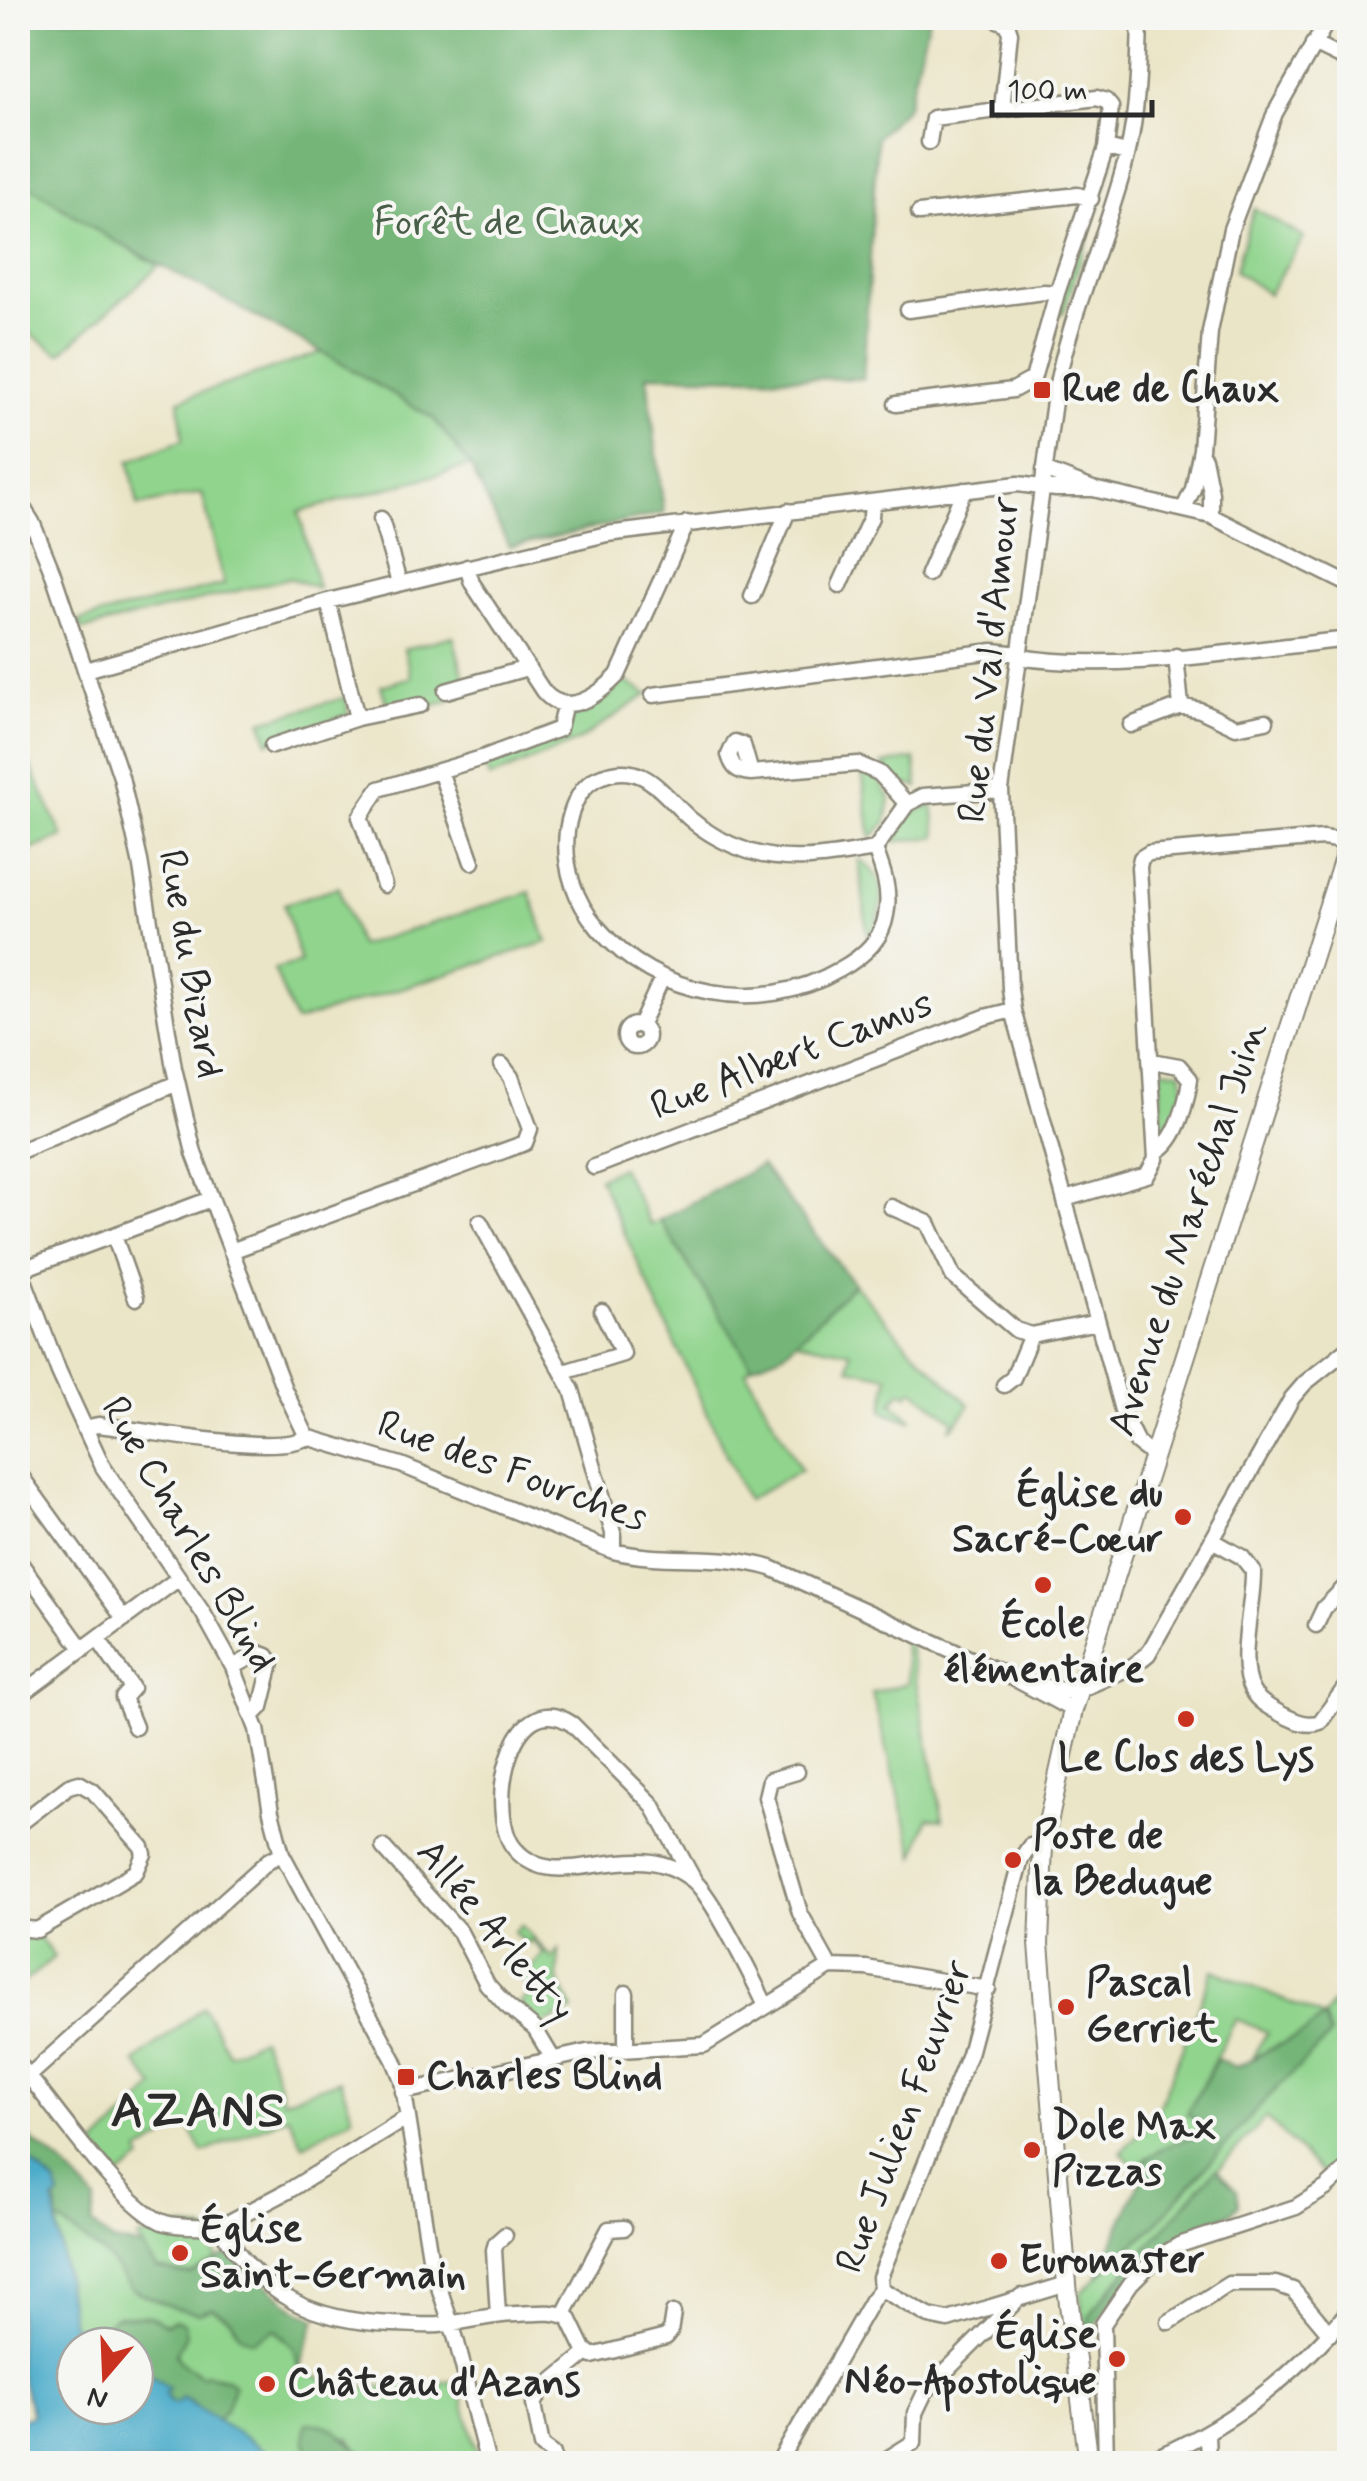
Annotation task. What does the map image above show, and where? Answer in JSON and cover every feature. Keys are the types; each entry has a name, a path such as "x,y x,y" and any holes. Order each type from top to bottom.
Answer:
{"main road":[{"name":"Avenue du Maréchal Juin","path":"1078,2464 1073,2349 1040,1944 1044,1845 1077,1698 1349,841"},
{"name":"Avenue du Maréchal Juin","path":"1073,2349 1082,2384 1090,2464"}],"street":[{"path":"993,18 1007,24 1010,33 1002,109"},
{"name":"Rue du Val d'Amour","path":"1140,18 1137,96 1128,153 1069,329 1057,381 1001,790 1014,1010 1128,1428 1142,1450 1152,1454"},
{"path":"1184,508 1193,490 1202,449 1210,332 1231,229 1276,113 1329,18"},
{"path":"1313,44 1350,62"},
{"path":"896,404 1022,388 1035,373 1057,293 1091,199 1112,112 1109,103 1102,99 933,118 929,142"},
{"path":"1106,148 1128,153"},
{"path":"919,213 1078,195 1091,199"},
{"path":"908,310 1057,293"},
{"path":"1049,321 1069,329"},
{"path":"1202,449 1211,493 1211,516"},
{"path":"1044,470 1092,489"},
{"path":"86,670 328,601 607,534 1018,484 1092,489 1211,516 1350,586"},
{"path":"928,574 964,490"},
{"name":"Rue du Bizard","path":"18,500 40,540 132,818 188,1130 210,1199 284,1389 307,1436"},
{"path":"840,584 871,517 872,502"},
{"path":"752,596 788,512"},
{"path":"382,519 399,583"},
{"path":"468,567 472,583 546,696 564,706 582,702 618,676 686,524"},
{"path":"328,601 357,718"},
{"path":"653,695 994,651 1089,661 1350,638"},
{"path":"1176,656 1181,706"},
{"path":"446,691 527,668"},
{"path":"272,746 357,718 420,706"},
{"path":"384,884 360,817 380,789 560,729 564,706"},
{"path":"1131,725 1181,706 1200,710 1236,727 1266,722"},
{"path":"750,772 858,764 878,773 907,804"},
{"path":"440,770 472,862"},
{"path":"876,849 886,884 886,918 873,944 845,967 817,981 764,994 704,991 662,978 612,944 584,910 571,880 566,848 568,824 582,791 596,778 627,772 652,780 704,830 763,856 816,858 876,849 907,804 923,796 1001,790"},
{"path":"1065,1199 1147,1175 1154,1166 1157,1151 1139,867 1142,858 1149,854 1323,838 1349,841"},
{"path":"640,1026 662,978"},
{"name":"Rue Albert Camus","path":"594,1167 985,1017 1014,1010"},
{"path":"1152,1061 1178,1066 1190,1079 1174,1130 1164,1148 1157,1151"},
{"path":"231,1251 524,1143 530,1129 512,1077 502,1066"},
{"path":"18,1152 177,1083"},
{"path":"19,1267 210,1199"},
{"path":"891,1208 928,1223 953,1276 1008,1325 1031,1335 1098,1322"},
{"path":"480,1222 564,1372 600,1485 612,1533 612,1551"},
{"path":"114,1236 136,1298"},
{"name":"Rue Charles Blind","path":"19,1267 58,1372 120,1496 179,1578 233,1667 253,1714 282,1854 394,2060 432,2263 488,2464"},
{"path":"564,1372 624,1354 602,1311"},
{"path":"1004,1385 1013,1378 1031,1335"},
{"path":"1077,1698 1148,1654 1292,1398 1305,1382 1350,1347"},
{"name":"Rue des Fourches","path":"84,1428 98,1425 260,1442 298,1442 307,1436 401,1465 612,1551 652,1558 743,1561 771,1568 1016,1680 1077,1698"},
{"path":"18,1472 124,1619"},
{"path":"1212,1540 1242,1558 1253,1572 1248,1678 1257,1698 1287,1717 1314,1724 1320,1722 1350,1681"},
{"path":"20,1564 83,1650"},
{"path":"18,1698 179,1578"},
{"path":"1316,1625 1324,1608 1350,1582"},
{"path":"98,1639 132,1688 123,1698 135,1727"},
{"path":"233,1667 259,1653 272,1662 261,1707 253,1714"},
{"path":"696,1882 664,1866 639,1860 554,1870 525,1859 508,1841 501,1812 513,1745 523,1728 536,1717 545,1716 560,1717 572,1724 652,1804 766,2006"},
{"path":"797,1772 770,1780 766,1797 800,1913 830,1967"},
{"path":"18,1825 69,1786 84,1784 142,1846 144,1854 136,1872 108,1889 37,1930 24,1932 18,1928"},
{"name":"Rue Julien Feuvrier","path":"778,2464 881,2289 880,2277 964,2070 1021,1859 1030,1846 1044,1845"},
{"name":"Allée Arletty","path":"384,1847 460,1932 487,1984 535,2029 553,2059"},
{"path":"29,2076 185,1932 269,1860 282,1854"},
{"path":"403,2092 603,2049 704,2045 830,1967 866,1968 988,1990"},
{"path":"626,1993 626,2049"},
{"path":"18,2063 114,2182 136,2204 167,2224 220,2227 406,2118"},
{"path":"1106,2464 1103,2324 1131,2283 1154,2260 1179,2245 1296,2206 1326,2188 1350,2166"},
{"path":"220,2227 275,2290 321,2315 345,2322 450,2323 498,2315 564,2314"},
{"path":"564,2314 608,2229 624,2228"},
{"path":"498,2315 494,2250 506,2234"},
{"path":"1169,2322 1229,2284 1276,2284 1293,2290 1330,2334"},
{"path":"881,2289 930,2316 948,2320 1021,2296 1067,2290"},
{"path":"887,2462 914,2442 915,2413 925,2392 1021,2296"},
{"path":"1141,2464 1207,2432 1274,2386 1312,2355 1350,2309"},
{"path":"564,2314 587,2353 598,2356 666,2337 673,2313"},
{"path":"553,2454 542,2446 534,2404 542,2390 587,2353"},
{"path":"1207,2432 1208,2464"}],"green space":[{"name":"Forêt de Chaux","path":"18,18 929,18 907,106 877,137 863,379 647,375 664,513 509,547 470,466 434,419 322,352 106,236 18,178"},
{"path":"1113,160 1060,314 1060,298 1108,163"},
{"path":"18,178 159,266 60,354 18,325"},
{"path":"1254,208 1304,238 1268,294 1235,271"},
{"path":"322,352 434,419 470,466 299,512 318,588 289,578 82,630 78,621 224,584 202,493 138,506 129,461 183,440 179,400"},
{"path":"453,636 465,681 445,687 449,701 389,712 381,686 411,677 404,649"},
{"path":"621,679 648,694 578,741 490,778 485,764 564,735 569,719 608,697"},
{"path":"346,697 348,715 268,742 262,721"},
{"path":"915,759 918,787 898,782 883,764"},
{"path":"29,763 63,837 18,855 18,768"},
{"path":"862,772 880,781 890,798 886,823 871,838"},
{"path":"933,805 937,837 894,842 910,813"},
{"path":"859,860 869,867 880,886 878,919 868,940"},
{"path":"338,887 359,946 530,892 547,942 295,1022 274,969 300,962 284,904"},
{"path":"1160,1069 1181,1071 1185,1090 1162,1145"},
{"path":"761,1165 854,1284 784,1353 752,1366 660,1220"},
{"path":"621,1167 651,1225 660,1220 752,1366 746,1371 801,1470 747,1500 599,1178"},
{"path":"854,1284 908,1345 970,1405 953,1428 954,1421 913,1389 908,1395 901,1391 892,1403 910,1421 883,1411 888,1376 849,1368 851,1352 796,1341"},
{"path":"903,1639 908,1640 943,1820 928,1818 915,1856 872,1693 908,1683"},
{"path":"521,1925 552,1958 559,1949 558,1979 573,2010 539,2027 522,2011 521,2002 533,1992 521,1979 544,1953 531,1940 526,1944 514,1932"},
{"path":"39,1937 54,1957 18,1987 18,1940"},
{"path":"1213,1970 1324,2017 1349,1977 1349,2151 1325,2177 1266,2117 1109,2290 1093,2312 1091,2336 1085,2338 1080,2293 1154,2226 1264,2101 1330,2036 1324,2018 1304,2033 1252,2058 1267,2032 1236,2019 1187,2114 1201,2122 1195,2138 1148,2157 1136,2169 1121,2152 1156,2115"},
{"path":"203,2007 229,2054 261,2038 283,2100 340,2080 353,2117 303,2145 288,2116 203,2153 188,2125 140,2152 142,2160 118,2178 94,2148 155,2087 135,2062"},
{"path":"1324,2017 1330,2036 1264,2101 1154,2226 1098,2275 1142,2176 1137,2169 1163,2147 1195,2138 1201,2122 1187,2114 1217,2059 1236,2067 1304,2033"},
{"path":"18,2129 64,2166 96,2201 92,2224 112,2242 143,2247 157,2269 191,2275 230,2253 297,2310 316,2319 299,2370 294,2348 275,2329 252,2341 240,2335 231,2319 212,2308 199,2313 174,2308 132,2289 107,2257 57,2220 56,2185 18,2151"},
{"path":"1216,2169 1237,2191 1239,2204 1232,2212 1167,2245 1117,2294 1089,2334 1089,2317 1096,2306"},
{"path":"57,2220 107,2257 132,2289 174,2308 211,2308 231,2319 240,2335 274,2329 294,2348 300,2370 353,2389 457,2381 481,2463 381,2463 358,2450 349,2438 309,2452 327,2463 284,2463 217,2420 226,2409 234,2386 226,2378 203,2376 183,2364 175,2353 186,2335 150,2316 116,2316 109,2326 72,2326"},
{"path":"167,2227 211,2234 217,2262 191,2275 157,2269 137,2239"},
{"path":"116,2316 150,2316 166,2324 175,2320 184,2323 186,2335 176,2354 183,2364 202,2376 226,2379 234,2386 226,2409 217,2420 183,2397 171,2403 165,2393 168,2389 155,2380 155,2326 107,2326"},
{"path":"306,2423 331,2427 360,2452 381,2463 341,2464 317,2457 305,2439"}],"water":[{"path":"18,2151 56,2185 60,2196 54,2201 73,2326 55,2326 55,2426 155,2426 155,2379 169,2388 165,2393 171,2403 182,2397 284,2463 18,2463 18,2420 32,2415 18,2370"}],"place":[{"name":"Rue de Chaux","path":"1042,390"},
{"name":"Église du Sacré-Cœur","path":"1183,1517"},
{"name":"École élémentaire","path":"1043,1585"},
{"name":"Le Clos des Lys","path":"1186,1719"},
{"name":"Poste de la Bedugue","path":"1013,1860"},
{"name":"Pascal Gerriet","path":"1066,2007"},
{"name":"Charles Blind","path":"406,2077"},
{"name":"Dole Max Pizzas","path":"1032,2150"},
{"name":"Église Saint-Germain","path":"180,2253"},
{"name":"Euromaster","path":"999,2261"},
{"name":"Église Néo-Apostolique","path":"1117,2359"},
{"name":"Château d'Azans","path":"267,2384"}],"district":[{"name":"AZANS","path":"199,2112"}]}
